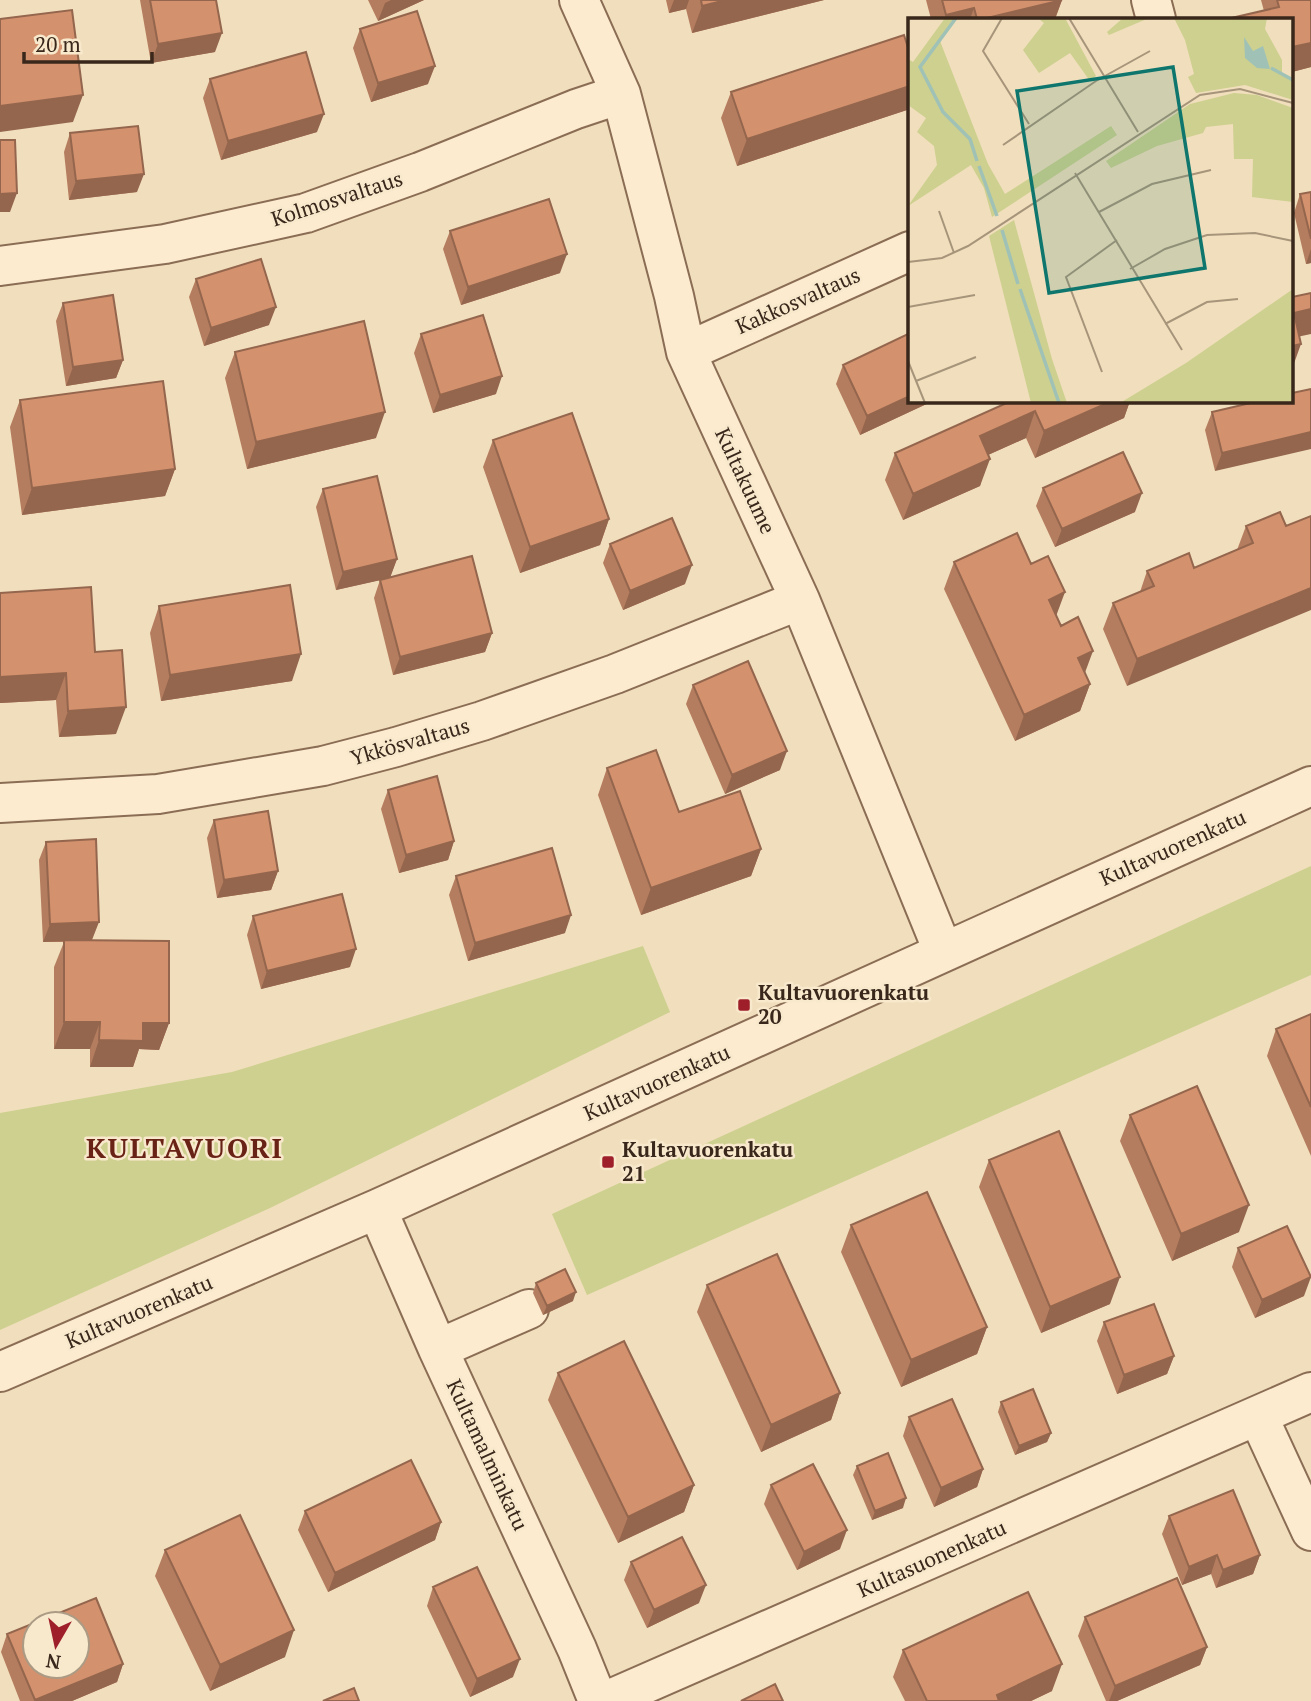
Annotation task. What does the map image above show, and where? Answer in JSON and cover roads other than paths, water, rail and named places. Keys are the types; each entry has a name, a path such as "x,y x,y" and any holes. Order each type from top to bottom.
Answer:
{"street":[{"name":"Kultakuume","path":"579,0 621,94 687,352 800,600 943,951"},
{"path":"1152,0 1156,18"},
{"name":"Kolmosvaltaus","path":"0,265 165,244 306,213 621,94"},
{"name":"Kakkosvaltaus","path":"687,352 908,252"},
{"name":"Ykkösvaltaus","path":"0,803 158,794 323,766 506,713 615,674 800,600"},
{"name":"Kultavuorenkatu","path":"0,1372 377,1209 1311,786"},
{"name":"Kultamalminkatu","path":"377,1209 438,1349 578,1649 598,1701"},
{"path":"438,1349 529,1309"},
{"name":"Kultasuonenkatu","path":"606,1701 1311,1392"},
{"path":"1258,1416 1311,1531"}],"place":[{"name":"Kultavuorenkatu 20","path":"744,1005"},
{"name":"Kultavuorenkatu 21","path":"608,1162"}],"district":[{"name":"KULTAVUORI","path":"185,1148"}]}
